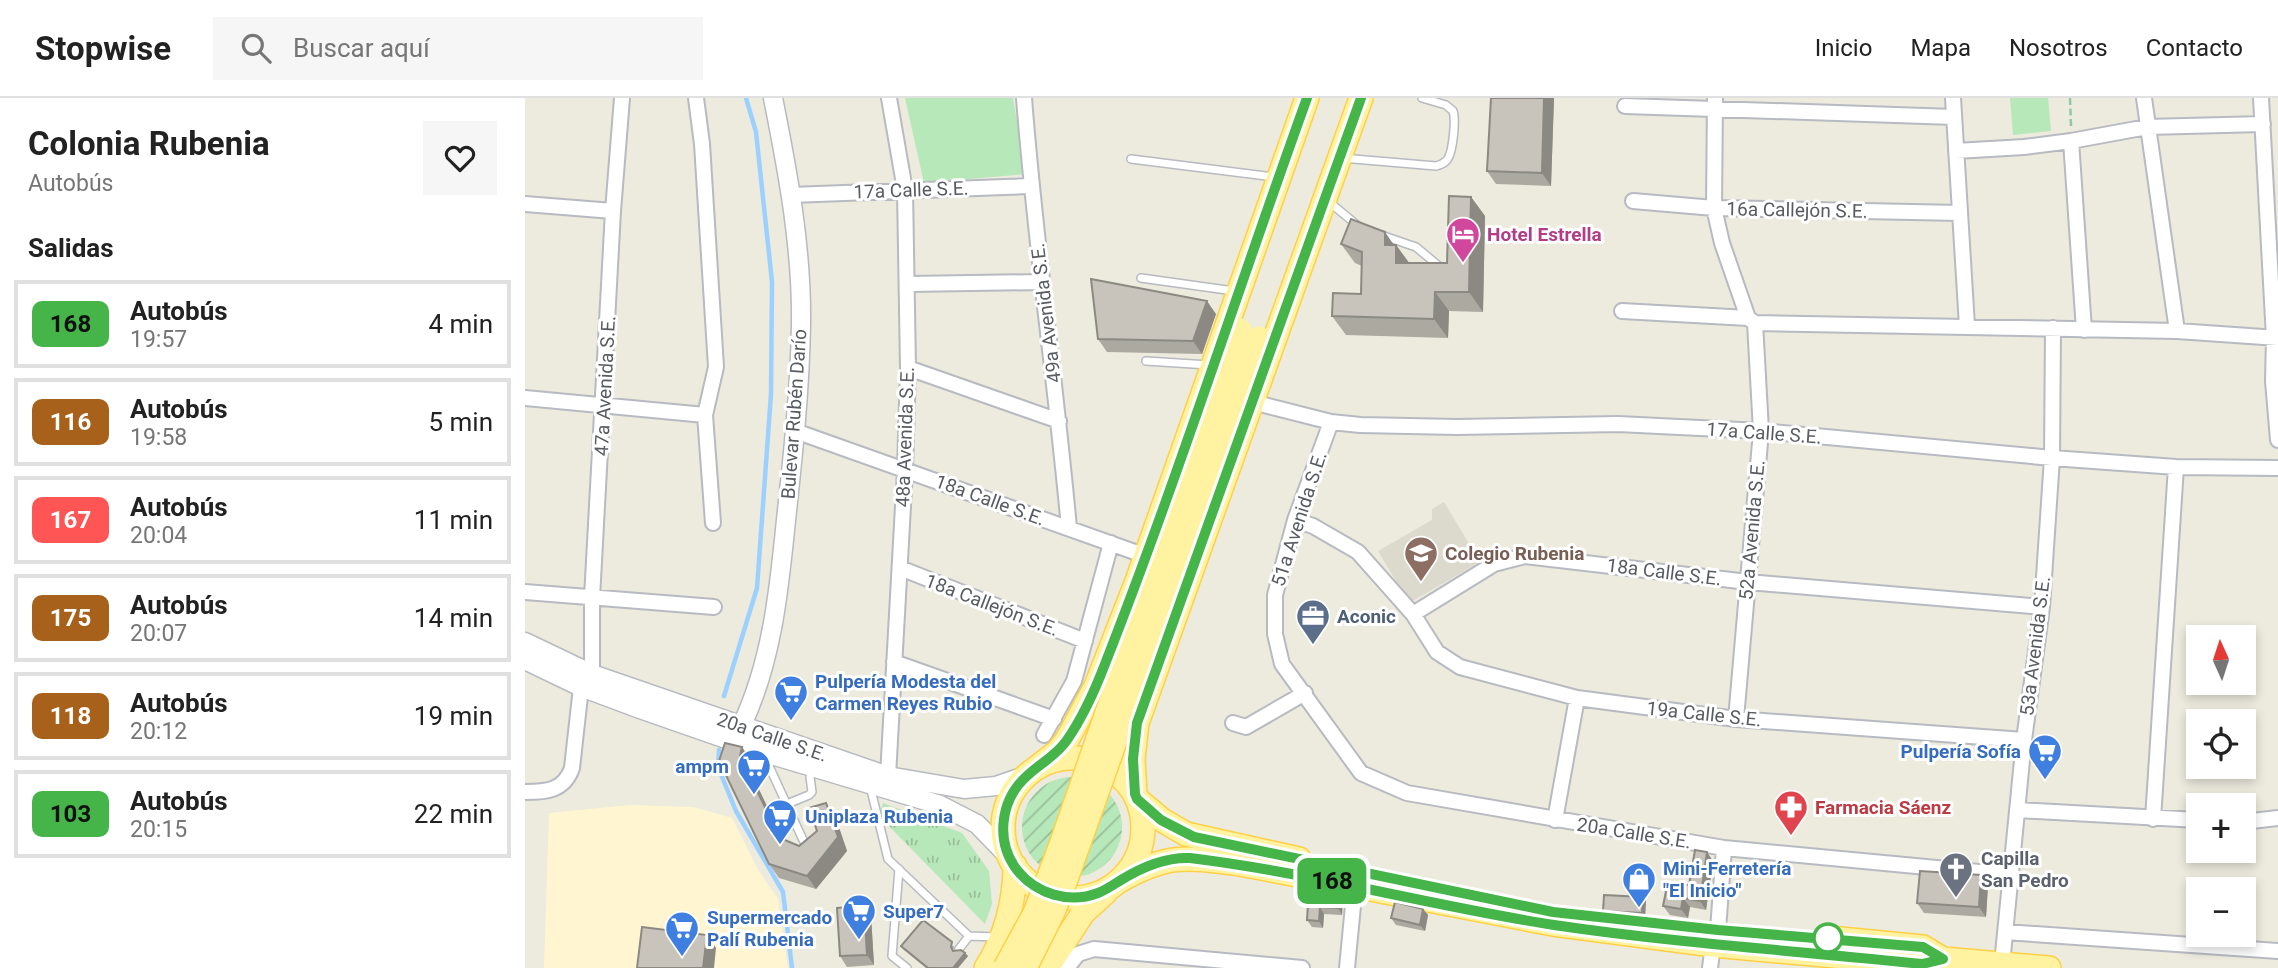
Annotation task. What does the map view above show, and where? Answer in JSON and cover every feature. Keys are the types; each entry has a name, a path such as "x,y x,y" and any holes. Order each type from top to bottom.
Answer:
{"main road":[{"path":"986,968 1001,937 1012,902 1012,862 1004,836 1005,813 1013,792 1067,740 1096,686 1146,556 1307,98"},
{"path":"1025,968 1065,882 1250,334 1324,98"},
{"path":"1005,968 1035,913 1250,334 1346,98"},
{"path":"1047,968 1083,914 1117,883 1135,862 1143,839 1143,822 1136,797 1133,759 1137,723 1361,98"},
{"path":"1029,774 1056,760 1091,760 1117,773 1136,797 1169,825 1186,834 1553,912 1716,938 1922,964 2002,964 2049,968"},
{"path":"1012,862 1033,885 1045,892 1064,897 1090,895 1153,864 1181,858 1240,864 1553,925 1716,938"}],"street":[{"name":"47a Avenida S.E.","path":"525,792 545,792 561,786 568,779 586,681 622,98"},
{"path":"696,98 702,144 716,367 705,415 713,523"},
{"name":"Bulevar Rubén Darío","path":"741,727 772,635 795,431 801,323 791,195 773,98"},
{"name":"48a Avenida S.E.","path":"888,776 908,368 905,190 889,98"},
{"name":"49a Avenida S.E.","path":"1024,98 1031,186 1069,528"},
{"path":"1953,98 1967,326"},
{"path":"2144,98 2178,331"},
{"path":"2261,98 2276,338 2273,382 2278,440"},
{"path":"1625,106 1715,104 1954,117"},
{"name":"52a Avenida S.E.","path":"1715,104 1714,208 1722,243 1752,320 1761,431 1736,719"},
{"path":"1956,151 2024,147 2147,127 2263,124"},
{"path":"2071,141 2084,330"},
{"name":"17a Calle S.E.","path":"791,195 1031,186"},
{"name":"16a Callejón S.E.","path":"1633,201 1714,208 1960,213"},
{"path":"525,204 613,211"},
{"path":"908,284 1043,282"},
{"path":"1622,311 1752,320 2178,331 2276,338"},
{"name":"53a Avenida S.E.","path":"2002,964 2024,740 2042,607 2052,458 2053,328"},
{"path":"908,368 1059,421"},
{"path":"525,398 705,415"},
{"name":"17a Calle S.E.","path":"1252,402 1331,422 1360,425 1457,427 1618,424 1761,431 2176,467 2278,468"},
{"name":"51a Avenida S.E.","path":"1305,693 1282,664 1275,634 1275,596 1295,520 1331,422"},
{"name":"18a Calle S.E.","path":"795,431 1146,556"},
{"path":"2153,819 2176,467"},
{"path":"1295,520 1313,526 1358,552 1413,614"},
{"path":"1044,735 1073,681 1111,543"},
{"name":"18a Calle S.E.","path":"1413,614 1494,564 1525,556 1748,582 2042,607"},
{"name":"18a Callejón S.E.","path":"899,568 1085,641"},
{"path":"525,592 714,607"},
{"name":"19a Calle S.E.","path":"1413,614 1437,652 1460,667 1577,698 1736,719 2024,740"},
{"name":"20a Calle S.E.","path":"525,642 586,681 772,755 940,805 963,815 986,831 1012,862"},
{"name":"20a Calle S.E.","path":"525,660 888,776 964,789 996,786 1029,774"},
{"path":"894,662 1054,719"},
{"path":"1233,723 1246,727 1305,693"},
{"name":"20a Calle S.E.","path":"1305,693 1361,773 1407,793 1724,848 2011,875"},
{"path":"1555,820 1577,698"},
{"path":"2017,810 2186,820"},
{"path":"2256,821 2278,818"},
{"path":"1710,968 1716,938 1724,848"},
{"path":"1347,968 1355,885"},
{"path":"2005,932 2278,951"},
{"path":"1067,968 1078,954 1094,949 1153,961 1302,968"}],"lane":[{"path":"1340,158 1436,166 1444,163 1449,158 1454,110 1422,98"},
{"path":"1131,159 1279,177"},
{"path":"1325,199 1354,223 1366,229"},
{"path":"1378,234 1416,247 1445,272"},
{"path":"1141,278 1238,291"},
{"path":"1146,361 1213,365"},
{"path":"772,755 769,766 803,840"},
{"path":"787,804 812,792 810,777 813,767"},
{"path":"870,785 888,859 969,936 1001,937"},
{"path":"899,869 893,956 907,968"},
{"path":"959,949 969,936"}],"path":[{"path":"2070,98 2071,141"}],"shaded area":[{"path":"1444,502 1480,562 1409,603 1378,551 1432,520 1432,509"},
{"path":"630,805 693,807 732,818 757,868 778,899 788,968 544,968 549,813"}],"green space":[{"path":"905,98 1013,98 1026,174 924,183"},
{"path":"2010,98 2048,98 2051,131 2013,135"},
{"path":"1072,777 1091,781 1107,792 1118,808 1122,827 1118,846 1107,862 1091,873 1072,877 1053,873 1037,862 1026,846 1022,827 1026,808 1037,792 1053,781"},
{"path":"883,803 962,833 989,871 992,904 985,924 879,816"}],"building":[{"path":"1491,98 1544,98 1542,173 1487,171"},
{"path":"1449,196 1471,197 1469,292 1435,292 1434,319 1332,316 1333,293 1361,294 1362,252 1341,244 1351,219 1385,232 1385,245 1396,245 1396,263 1447,263"},
{"path":"1091,279 1207,301 1193,341 1098,339"},
{"path":"725,743 742,747 740,756 780,838 799,846 817,831 809,808 826,803 838,837 807,876 769,864 719,761"},
{"path":"1695,850 1707,852 1700,901 1683,898 1681,909 1663,906 1667,886 1689,885"},
{"name":"Capilla San Pedro","path":"1920,871 1981,875 1979,907 1917,903"},
{"path":"1309,888 1339,891 1338,908 1320,907 1319,921 1307,920"},
{"path":"1604,895 1643,897 1642,913 1603,911"},
{"path":"1395,902 1423,909 1420,925 1391,918"},
{"path":"864,906 867,955 840,956 837,908"},
{"path":"923,920 952,942 953,951 961,950 965,953 953,968 928,968 901,946"},
{"path":"642,927 707,935 703,968 637,968"}],"waterway":[{"path":"724,696 757,588 771,394 772,282 756,132 746,98"},
{"path":"719,750 718,767 736,811 783,892 792,968"}],"bus line":[{"name":"168","path":"1307,98 1146,556 1096,686 1067,740 1057,752 1024,779 1008,803 1004,836 1008,853 1019,872 1045,892 1071,898 1084,897 1097,894 1137,870 1153,864 1190,858 1240,864 1355,885 1553,925 1713,945 1922,964 1943,959 1923,947 1718,930 1553,912 1194,837 1161,820 1137,799 1133,772 1133,739 1137,723 1361,98"}],"place":[{"name":"Hotel Estrella","path":"1463,264"},
{"name":"Colegio Rubenia","path":"1421,583"},
{"name":"Aconic","path":"1313,646"},
{"name":"Pulpería Modesta del Carmen Reyes Rubio","path":"791,722"},
{"name":"Pulpería Sofía","path":"2045,781"},
{"name":"ampm","path":"754,796"},
{"name":"Farmacia Sáenz","path":"1791,837"},
{"name":"Uniplaza Rubenia","path":"780,846"},
{"name":"Capilla San Pedro","path":"1956,899"},
{"name":"Mini-Ferretería \"El Inicio\"","path":"1639,909"},
{"name":"Super7","path":"859,941"},
{"name":"Supermercado Palí Rubenia","path":"682,958"}]}
